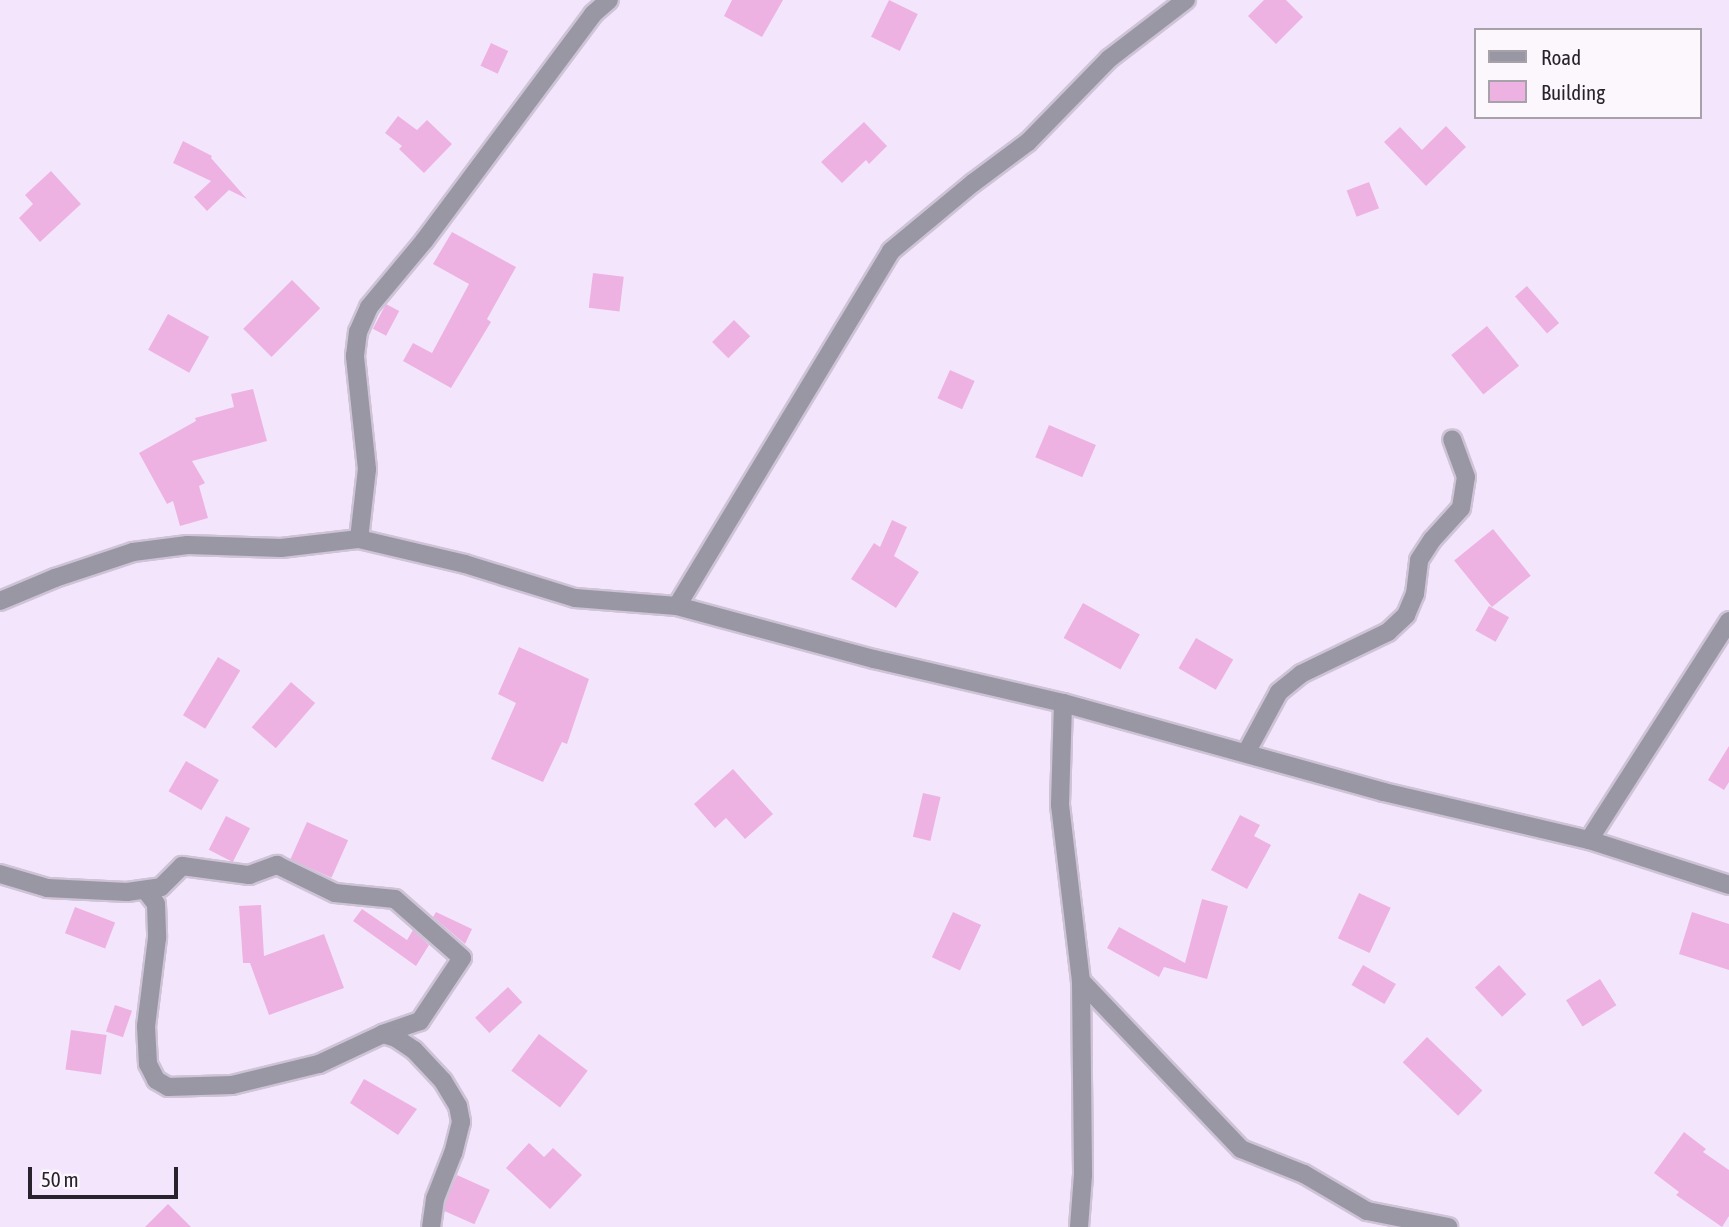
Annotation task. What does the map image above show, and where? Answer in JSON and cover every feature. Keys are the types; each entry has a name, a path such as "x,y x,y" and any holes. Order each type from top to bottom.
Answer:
{"street":[{"path":"359,539 367,469 355,356 358,332 369,307 424,241 593,14 609,0"},
{"path":"677,606 891,251 973,183 1028,142 1110,59 1186,0"},
{"path":"1246,753 1279,692 1301,674 1388,632 1406,615 1415,594 1419,560 1432,540 1461,508 1466,478 1452,439"},
{"path":"0,601 55,578 133,552 188,545 281,548 359,539 465,564 575,597 677,606 861,656 1063,703 1384,792 1589,840 1729,885"},
{"path":"1589,840 1729,621"},
{"path":"1063,703 1060,805 1081,981 1083,1175 1079,1227"},
{"path":"0,874 47,888 151,897 182,866 249,875 277,865 335,893 395,899 462,958 420,1021 383,1034 319,1064 232,1085 168,1087 156,1080 148,1063 146,1026 157,938 151,897"},
{"path":"1081,981 1241,1149 1304,1174 1367,1211 1448,1227"},
{"path":"383,1034 396,1038 414,1050 443,1081 458,1106 461,1122 453,1153 435,1199 431,1227"}],"building":[{"path":"732,0 783,0 762,37 724,16"},
{"path":"889,0 918,14 900,51 871,37"},
{"path":"1264,0 1286,0 1303,17 1276,44 1248,16"},
{"path":"491,43 508,51 498,74 480,66"},
{"path":"398,116 417,130 427,120 452,144 424,173 399,149 402,146 385,133"},
{"path":"864,122 887,146 869,164 866,160 842,183 821,162"},
{"path":"1446,126 1466,147 1426,186 1384,142 1400,127 1422,150"},
{"path":"183,141 212,156 247,199 229,190 207,211 194,197 211,181 173,163"},
{"path":"51,171 81,204 40,242 19,218 33,204 25,195"},
{"path":"1369,182 1379,208 1357,217 1347,191"},
{"path":"452,232 516,267 487,319 491,322 451,388 403,361 413,343 432,353 469,284 433,264"},
{"path":"593,273 624,277 620,312 589,308"},
{"path":"292,280 320,308 271,357 243,329"},
{"path":"1527,286 1559,323 1547,333 1515,296"},
{"path":"386,304 399,311 386,336 373,329"},
{"path":"168,314 209,337 189,373 148,350"},
{"path":"734,320 750,336 728,358 712,342"},
{"path":"1487,326 1519,366 1483,395 1451,355"},
{"path":"950,370 975,381 962,409 937,398"},
{"path":"253,389 267,441 192,461 205,483 199,486 208,518 180,526 173,501 167,504 139,453 196,421 195,418 234,407 231,394"},
{"path":"1049,425 1096,445 1082,477 1035,457"},
{"path":"892,520 907,527 894,556 919,572 896,608 851,579 874,543 880,547"},
{"path":"1493,529 1531,576 1492,607 1454,560"},
{"path":"1083,603 1140,635 1120,669 1064,638"},
{"path":"1489,606 1509,617 1496,642 1475,630"},
{"path":"1196,638 1233,660 1216,690 1178,668"},
{"path":"519,647 589,679 567,744 562,742 543,782 491,759 516,703 498,694"},
{"path":"218,657 240,670 205,729 183,715"},
{"path":"291,682 315,703 276,748 252,727"},
{"path":"1729,746 1729,782 1724,790 1708,780"},
{"path":"186,761 219,780 201,810 168,791"},
{"path":"733,769 773,814 745,839 726,818 715,828 694,804"},
{"path":"923,793 941,797 930,841 913,837"},
{"path":"1240,815 1260,825 1254,836 1271,845 1247,889 1211,870"},
{"path":"226,816 250,828 233,862 209,850"},
{"path":"307,822 348,840 331,878 290,859"},
{"path":"1359,893 1391,908 1370,953 1338,938"},
{"path":"1202,899 1228,906 1207,979 1164,967 1159,977 1107,948 1119,927 1185,963"},
{"path":"261,905 264,956 324,934 344,988 269,1015 250,963 243,963 239,906"},
{"path":"75,907 115,922 105,949 65,933"},
{"path":"362,909 407,940 413,930 429,945 416,966 353,921"},
{"path":"436,912 472,929 465,944 433,917"},
{"path":"953,912 981,925 960,970 932,957"},
{"path":"1692,912 1729,924 1729,970 1679,954"},
{"path":"1363,965 1396,984 1384,1004 1352,985"},
{"path":"1499,965 1526,994 1502,1017 1475,988"},
{"path":"1600,979 1616,1005 1583,1026 1566,1000"},
{"path":"508,987 522,1002 489,1033 475,1018"},
{"path":"115,1005 132,1011 123,1037 106,1031"},
{"path":"71,1030 107,1035 101,1075 65,1070"},
{"path":"539,1034 588,1071 560,1107 511,1071"},
{"path":"1427,1037 1482,1090 1458,1116 1403,1062"},
{"path":"364,1079 417,1109 398,1135 350,1103"},
{"path":"1684,1132 1706,1149 1703,1152 1729,1170 1729,1216 1722,1227 1676,1195 1679,1192 1654,1173"},
{"path":"529,1143 544,1157 553,1148 582,1175 550,1209 506,1168"},
{"path":"457,1175 490,1190 474,1224 442,1210"},
{"path":"168,1204 191,1227 145,1227"}]}
